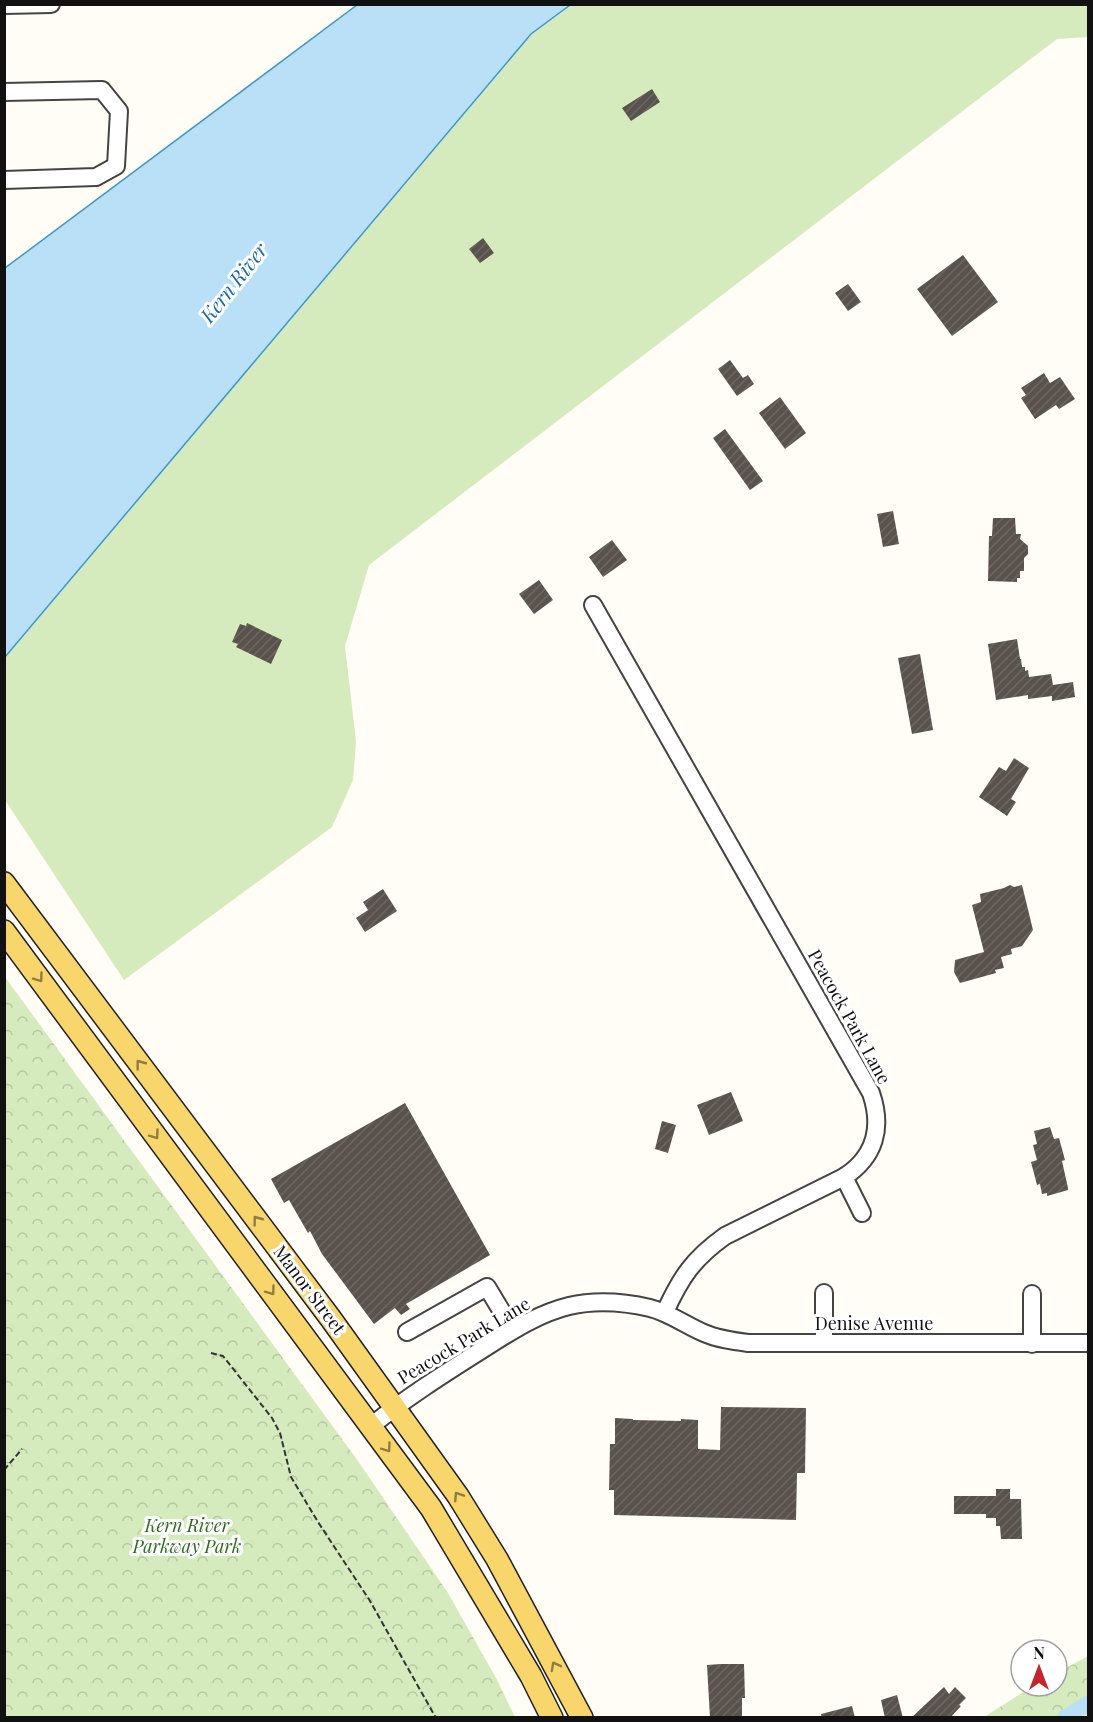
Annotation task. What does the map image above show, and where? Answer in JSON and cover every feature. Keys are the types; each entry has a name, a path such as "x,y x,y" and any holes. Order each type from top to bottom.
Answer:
{"main road":[{"name":"Manor Street","path":"4,883 324,1309 458,1496 496,1560 582,1718"},
{"name":"Manor Street","path":"4,931 431,1508 531,1676 552,1718"}],"street":[{"path":"4,5 51,4"},
{"path":"4,92 102,90 119,111 116,166 96,177 4,180"},
{"name":"Peacock Park Lane","path":"371,1426 420,1388 513,1330 544,1314 587,1303 609,1302 665,1312 680,1280 708,1248 725,1236 856,1170 871,1149 876,1134 877,1114 871,1093 593,605"},
{"path":"844,1177 862,1213"},
{"path":"406,1332 487,1287 513,1330"},
{"path":"824,1293 824,1343"},
{"path":"1032,1294 1032,1344"},
{"name":"Denise Avenue","path":"665,1312 704,1334 724,1340 748,1343 1089,1343"}],"path":[{"path":"210,1353 223,1356 272,1418 280,1433 291,1477 370,1601 436,1718"},
{"path":"4,1470 22,1449"}],"green space":[{"path":"389,5 1088,5 1088,37 1057,39 369,565 345,646 356,742 353,780 332,827 124,980 5,800 4,371"},
{"name":"Kern River Parkway Park","path":"5,977 358,1461 448,1593 496,1678 515,1717 5,1717"},
{"path":"1088,1656 1088,1717 984,1717 1014,1698 1069,1698 1069,1666"}],"water":[{"name":"Kern River","path":"357,5 570,5 531,34 5,657 5,268"}],"building":[{"path":"652,89 660,102 631,121 622,108"},
{"path":"483,238 494,253 480,263 469,249"},
{"path":"963,255 998,302 952,336 917,289"},
{"path":"848,284 861,302 848,311 835,293"},
{"path":"730,360 743,378 748,375 754,384 737,396 718,369"},
{"path":"1044,373 1050,383 1060,377 1075,399 1059,409 1056,405 1035,419 1021,398 1026,395 1021,388"},
{"path":"780,397 806,433 785,449 759,413"},
{"path":"725,429 763,481 750,490 713,438"},
{"path":"893,511 899,544 883,547 877,514"},
{"path":"993,518 1015,518 1016,534 1021,534 1020,539 1028,546 1028,554 1024,558 1024,571 1020,571 1020,578 1017,578 1017,582 988,581 989,536 992,536"},
{"path":"612,540 627,560 603,577 589,557"},
{"path":"539,580 553,600 534,614 519,594"},
{"path":"247,623 282,640 271,664 236,647 238,644 232,642 240,624 246,626"},
{"path":"1017,639 1022,667 1025,667 1025,671 1028,670 1029,677 1051,674 1053,685 1073,682 1075,697 1052,701 1052,696 1028,699 1028,695 996,700 988,644"},
{"path":"920,654 933,730 912,734 898,658"},
{"path":"1014,758 1029,768 1011,799 1016,802 1007,816 979,797 999,767 1006,771"},
{"path":"1010,885 1014,887 1022,885 1033,930 1022,946 1011,949 1012,954 1001,957 1004,968 995,970 996,973 960,983 954,972 955,960 984,952 972,905 981,902 980,894"},
{"path":"383,889 397,911 365,932 356,918 368,910 363,902"},
{"path":"731,1092 743,1121 709,1135 697,1105"},
{"path":"405,1103 490,1255 406,1304 410,1309 401,1315 395,1308 374,1324 322,1254 289,1200 284,1203 271,1179"},
{"path":"662,1121 676,1125 668,1153 655,1149"},
{"path":"1050,1127 1054,1139 1059,1138 1065,1160 1062,1161 1068,1190 1047,1196 1047,1193 1042,1194 1040,1184 1037,1185 1031,1162 1037,1160 1033,1145 1037,1144 1034,1131"},
{"path":"721,1407 806,1408 805,1473 797,1473 796,1520 614,1515 614,1490 609,1490 610,1444 615,1444 615,1418 698,1420 698,1449 720,1450"},
{"path":"996,1489 1010,1489 1010,1499 1021,1499 1022,1539 1001,1539 1000,1526 996,1526 996,1518 986,1518 986,1514 954,1514 954,1496 996,1496"},
{"path":"744,1664 745,1698 742,1698 742,1718 710,1718 707,1665"},
{"path":"944,1687 949,1694 955,1687 966,1698 950,1718 911,1718"},
{"path":"897,1695 903,1718 885,1718 881,1700"},
{"path":"852,1706 855,1718 822,1718 821,1714"}],"waterway":[{"path":"1064,1718 1088,1703"}]}
